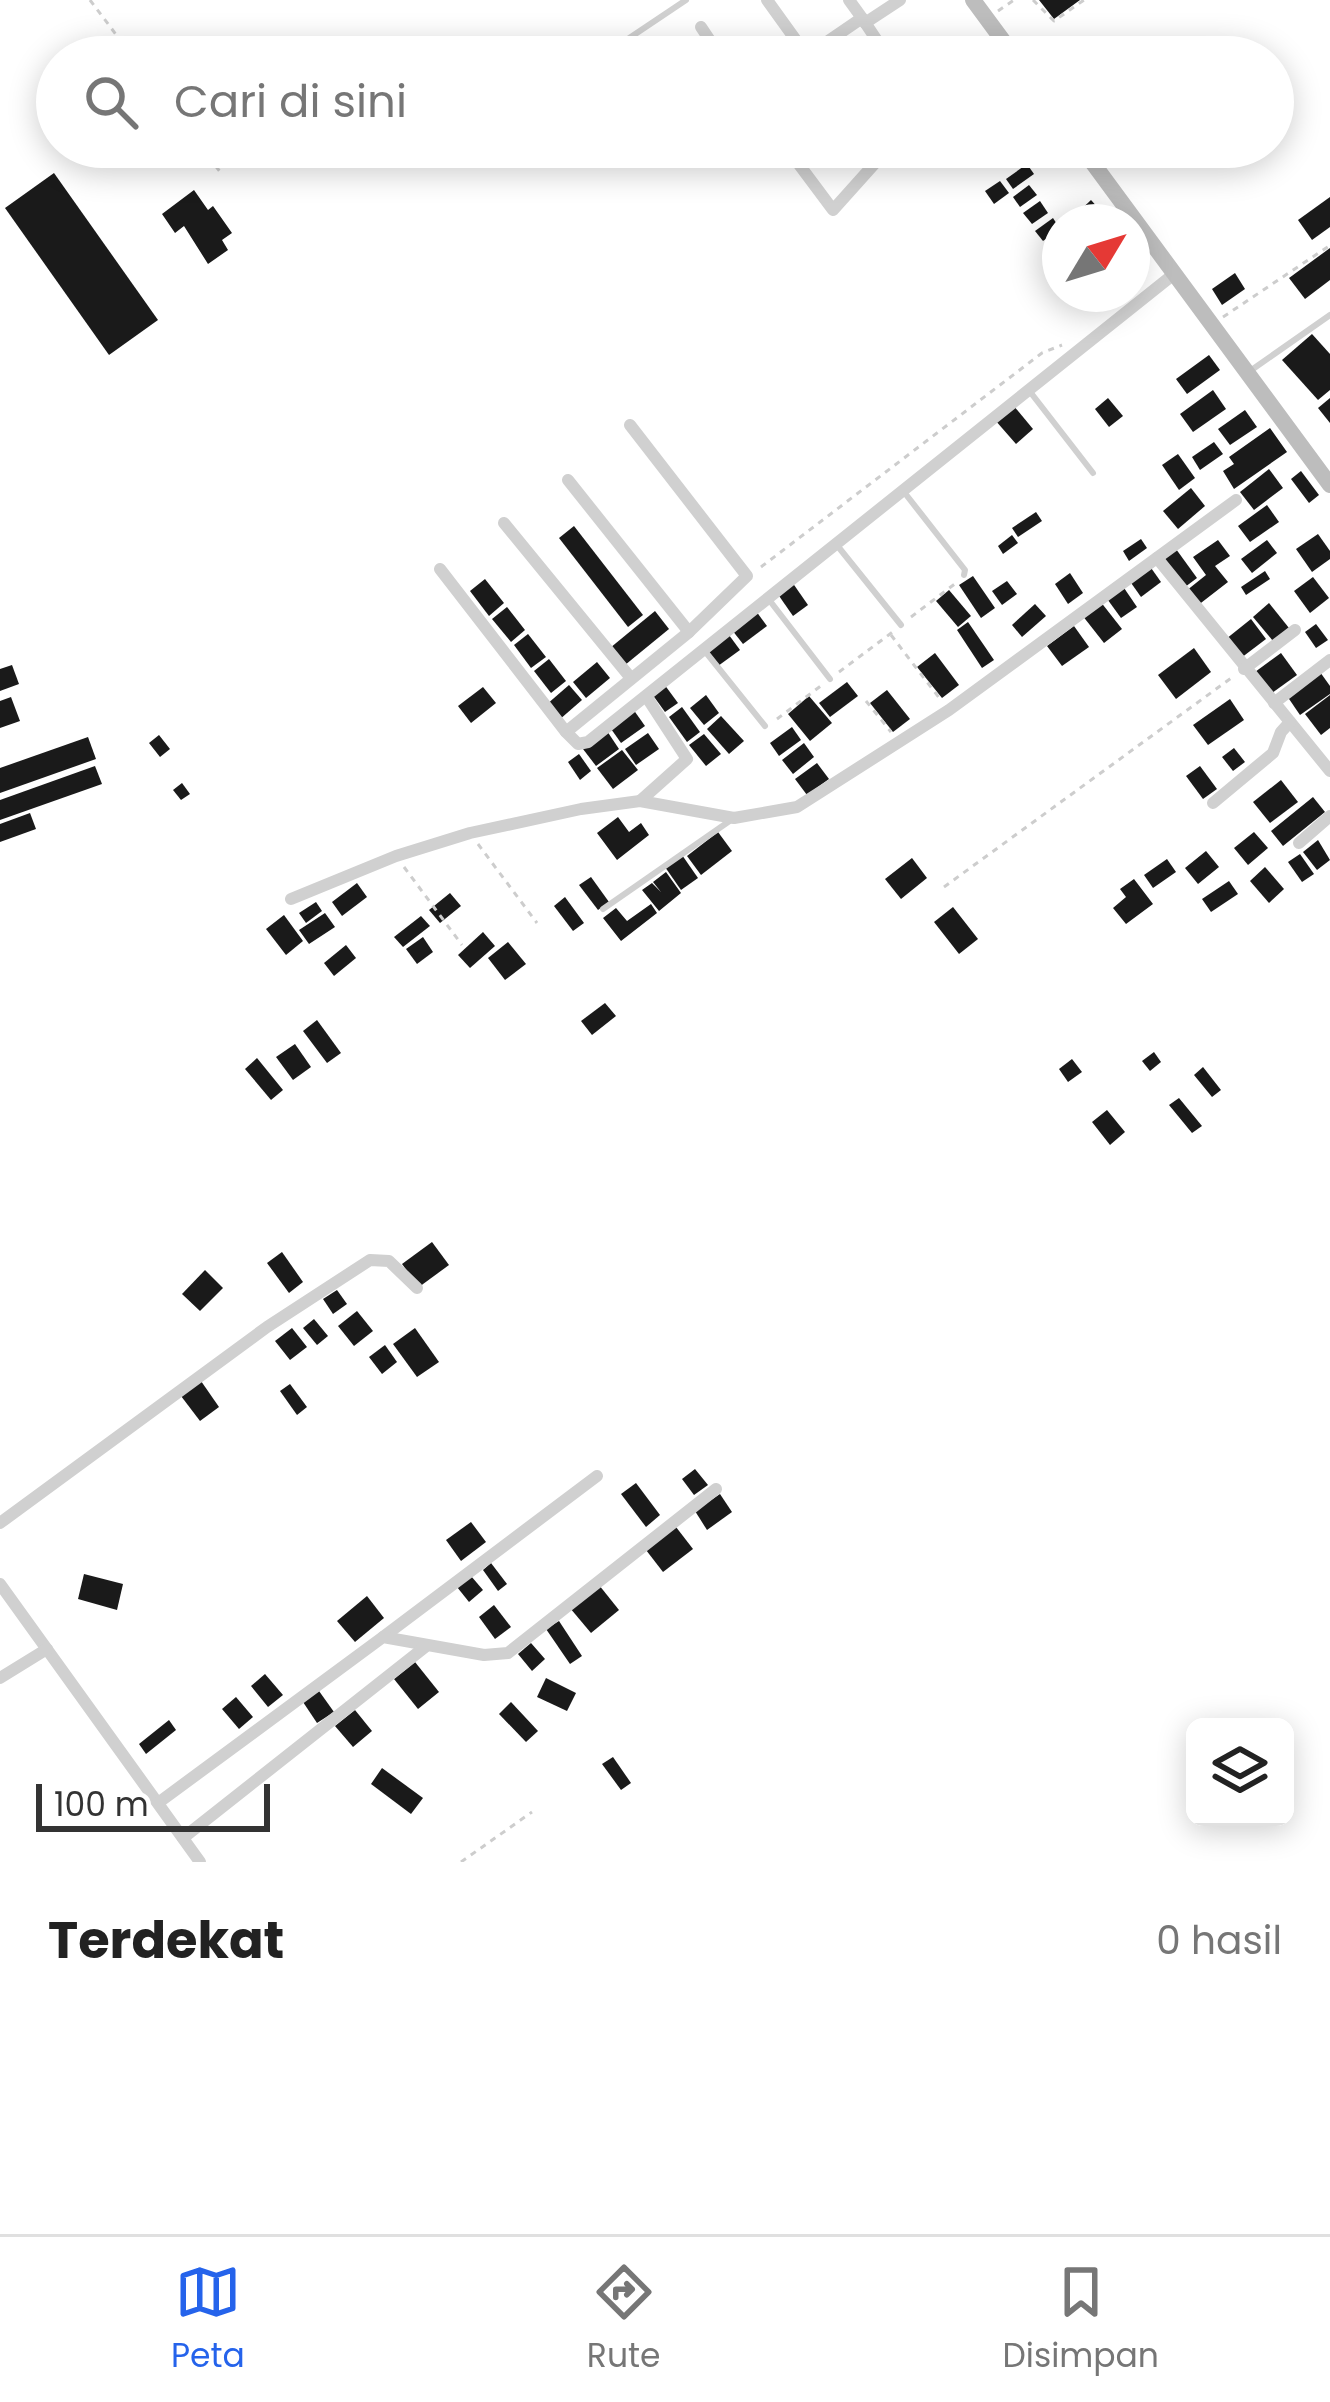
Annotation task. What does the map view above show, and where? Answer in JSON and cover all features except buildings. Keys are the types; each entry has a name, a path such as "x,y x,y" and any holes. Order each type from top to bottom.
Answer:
{"main road":[{"path":"973,0 1000,36"},
{"path":"1096,168 1330,485"}],"street":[{"path":"767,0 792,36"},
{"path":"849,0 874,36"},
{"path":"838,36 900,0"},
{"path":"701,27 707,36"},
{"path":"802,168 833,210 871,168"},
{"path":"440,568 566,732 578,744 588,742 1174,274"},
{"path":"566,732 746,579 630,425"},
{"path":"568,480 689,632"},
{"path":"291,899 396,856 470,833 640,801 734,818 797,807 949,710 1236,500"},
{"path":"503,523 630,677"},
{"path":"1157,558 1330,772"},
{"path":"1244,669 1295,630"},
{"path":"1274,703 1330,660"},
{"path":"640,801 687,759 646,696"},
{"path":"1213,803 1273,753 1290,722"},
{"path":"1299,843 1330,816"},
{"path":"0,1523 267,1327 370,1260 389,1261 417,1288"},
{"path":"158,1803 597,1476"},
{"path":"383,1637 496,1657 508,1653 716,1490"},
{"path":"0,1584 200,1862"},
{"path":"183,1838 424,1647"},
{"path":"0,1678 47,1649"}],"lane":[{"path":"632,36 686,0"},
{"path":"1247,373 1330,315"},
{"path":"1028,390 1094,473"},
{"path":"903,490 965,570 964,575"},
{"path":"836,544 901,625"},
{"path":"768,598 830,679"},
{"path":"704,650 765,726"},
{"path":"603,909 734,818"}],"path":[{"path":"90,0 117,36"},
{"path":"1033,0 1054,21 1084,0"},
{"path":"217,168 221,173"},
{"path":"1211,324 1329,246"},
{"path":"746,579 1042,352 1087,343"},
{"path":"765,726 964,575"},
{"path":"890,633 949,710"},
{"path":"944,887 1244,669"},
{"path":"866,701 899,743"},
{"path":"470,833 537,922"},
{"path":"396,856 462,945"},
{"path":"461,1862 532,1812"}]}
